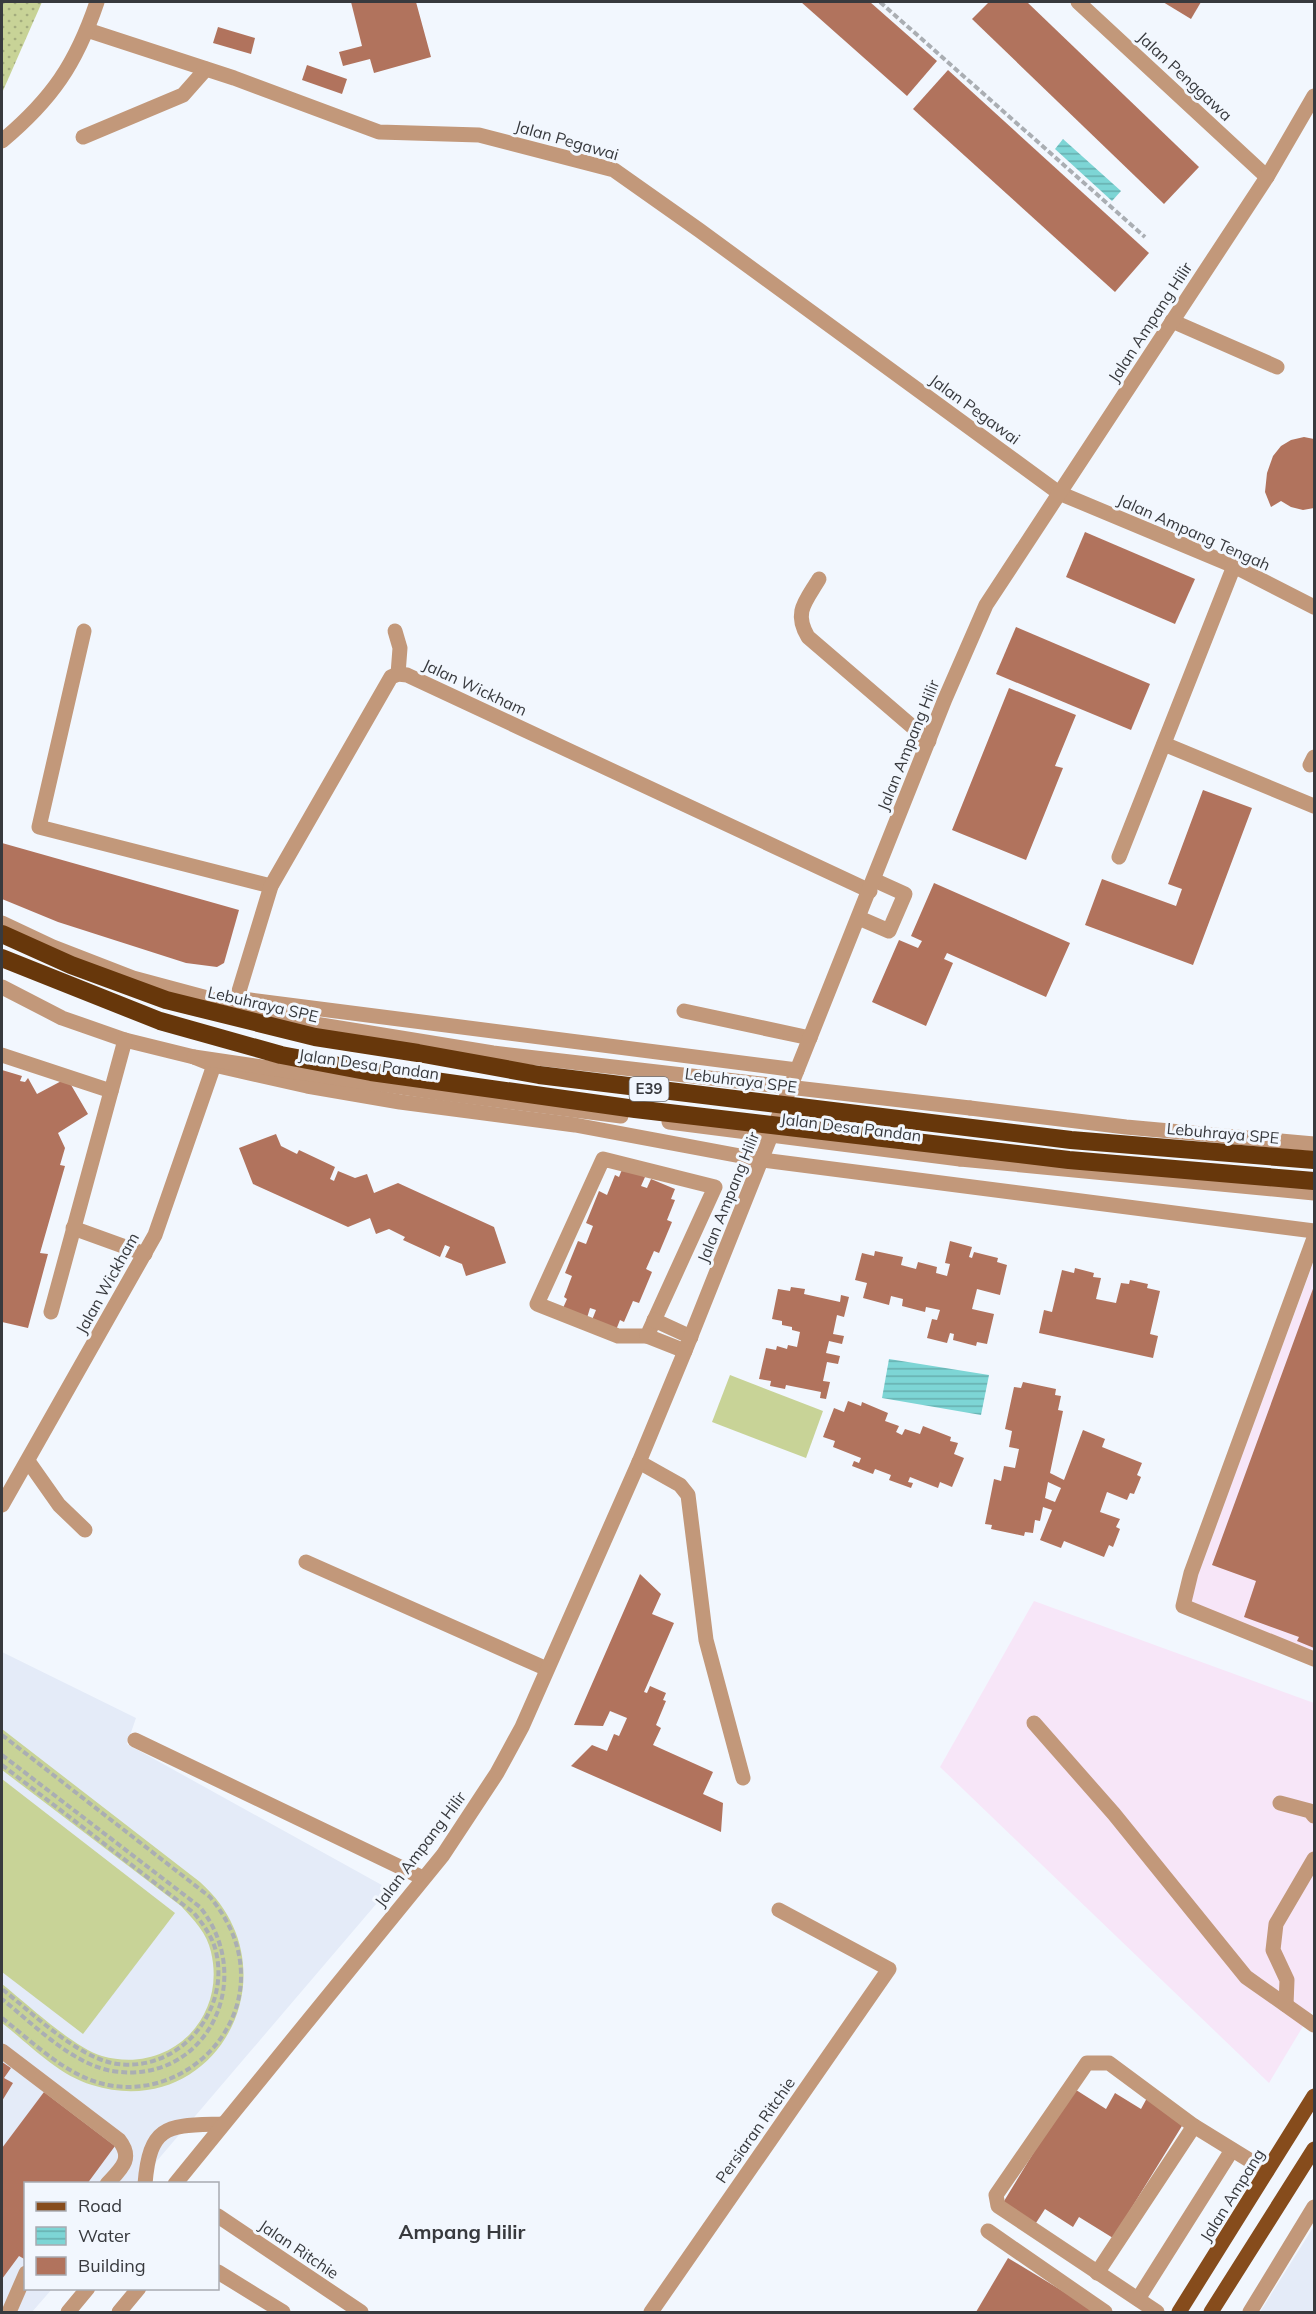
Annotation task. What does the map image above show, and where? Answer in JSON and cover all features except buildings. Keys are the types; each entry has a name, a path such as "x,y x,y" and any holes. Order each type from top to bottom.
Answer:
{"highway":[{"name":"Lebuhraya SPE","path":"2,934 71,965 166,1000 315,1037 539,1075 1071,1140 1314,1160"},
{"name":"E39","path":"2,958 160,1021 281,1055 371,1072 635,1109 1057,1159 1314,1181"}],"main road":[{"name":"Jalan Ampang","path":"1179,2313 1314,2096"},
{"path":"1211,2313 1314,2149"}],"street":[{"path":"2,141 32,116 63,78 87,30 97,2"},
{"name":"Jalan Penggawa","path":"1078,2 1267,177"},
{"name":"Jalan Pegawai","path":"87,30 206,69 379,132 479,135 614,170 1059,493"},
{"path":"84,138 183,95 206,69"},
{"name":"Jalan Ampang Hilir","path":"177,2182 443,1855 497,1773 522,1726 639,1462 968,643 986,605 1267,177 1314,96"},
{"path":"1172,321 1277,367"},
{"name":"Jalan Ampang Tengah","path":"1059,493 1234,567 1314,607"},
{"path":"1119,857 1234,567"},
{"path":"819,579 801,611 801,625 808,637 929,741"},
{"path":"84,631 39,827 271,886"},
{"path":"395,631 400,648 398,674"},
{"name":"Jalan Wickham","path":"236,1001 271,886 391,677 398,674 417,680 872,885 904,894 886,938 859,918"},
{"path":"1164,744 1314,806"},
{"name":"Jalan Desa Pandan","path":"2,923 52,947 133,978 215,1000 236,1011 493,1053 1126,1127 1314,1144"},
{"path":"2,987 62,1018 125,1040 194,1057 214,1065 307,1086 400,1102 575,1125 762,1160 1314,1231"},
{"path":"215,1000 250,1000 797,1070"},
{"path":"684,1011 810,1038"},
{"path":"51,1312 125,1040"},
{"path":"2,1055 111,1090"},
{"name":"Jalan Desa Pandan","path":"194,1057 441,1093 960,1159 1314,1191"},
{"name":"Jalan Wickham","path":"2,1505 155,1234 214,1065"},
{"path":"647,1336 715,1187 603,1160 537,1304 618,1336 647,1336 685,1351"},
{"path":"73,1228 145,1254"},
{"path":"1314,1238 1191,1573 1183,1606 1314,1659"},
{"path":"654,1320 691,1337"},
{"path":"28,1461 58,1505 86,1530"},
{"path":"639,1462 680,1485 688,1495 706,1640 743,1778"},
{"path":"306,1562 547,1669"},
{"path":"1034,1723 1114,1814 1246,1977 1314,2025"},
{"path":"135,1740 423,1878"},
{"path":"1280,1803 1310,1811 1314,1816"},
{"path":"1286,2005 1287,1980 1273,1950 1276,1924 1314,1859"},
{"name":"Persiaran Ritchie","path":"651,2313 889,1969 779,1910"},
{"path":"2,2051 119,2140 125,2147 125,2162 121,2170 109,2182"},
{"path":"1157,2313 998,2206 996,2195 1087,2063 1109,2063 1194,2126 1267,2171"},
{"path":"145,2182 150,2151 161,2133 182,2126 223,2124"},
{"path":"1097,2273 1194,2126"},
{"path":"1138,2299 1232,2150"},
{"path":"1250,2313 1314,2207"},
{"name":"Jalan Ritchie","path":"219,2217 361,2313"},
{"path":"988,2231 1105,2313"},
{"path":"219,2273 283,2313"},
{"path":"9,2313 24,2278"},
{"path":"68,2313 87,2290"},
{"path":"119,2313 138,2290"}],"path":[{"path":"880,2 1145,237"},
{"path":"2,1735 210,1897 222,1910 233,1934 240,1959 241,1977 235,2011 218,2042 207,2055 177,2076 144,2086 109,2085 76,2074 2,2018"},
{"path":"2,1755 200,1907 209,1919 222,1946 226,1976 222,1999 214,2020 196,2044 171,2062 141,2071 111,2070 82,2061 2,1999"},
{"path":"2,1765 194,1912 212,1942 218,1962 218,1976 213,2004 200,2029 191,2039 168,2056 141,2064 113,2063 86,2054 2,1989"}],"shaded area":[{"path":"1314,1261 1314,1652 1189,1604 1198,1570"},
{"path":"1034,1601 1314,1703 1314,2008 1269,2083 940,1767"},
{"path":"2,1652 136,1718 127,1744 389,1889 139,2182 24,2182 24,2290 51,2290 32,2312 2,2312"},
{"path":"1314,2226 1314,2312 1260,2312"}],"green space":[{"path":"2,2 42,2 2,93"},
{"path":"730,1375 823,1411 806,1458 712,1422"},
{"path":"2,1729 200,1882 229,1917 242,1956 242,1995 230,2031 207,2061 175,2082 137,2091 92,2085 56,2067 2,2023 2,1984 64,2035 91,2051 102,2056 127,2060 150,2057 170,2049 188,2036 201,2019 210,1999 214,1976 211,1952 206,1939 181,1906 2,1770"},
{"path":"2,1779 175,1913 83,2034 2,1972"}],"water":[{"path":"1063,139 1121,191 1112,201 1055,149"},
{"path":"889,1359 989,1375 981,1415 882,1398"}],"district":[{"name":"Ampang Hilir","path":"462,2232"}]}
